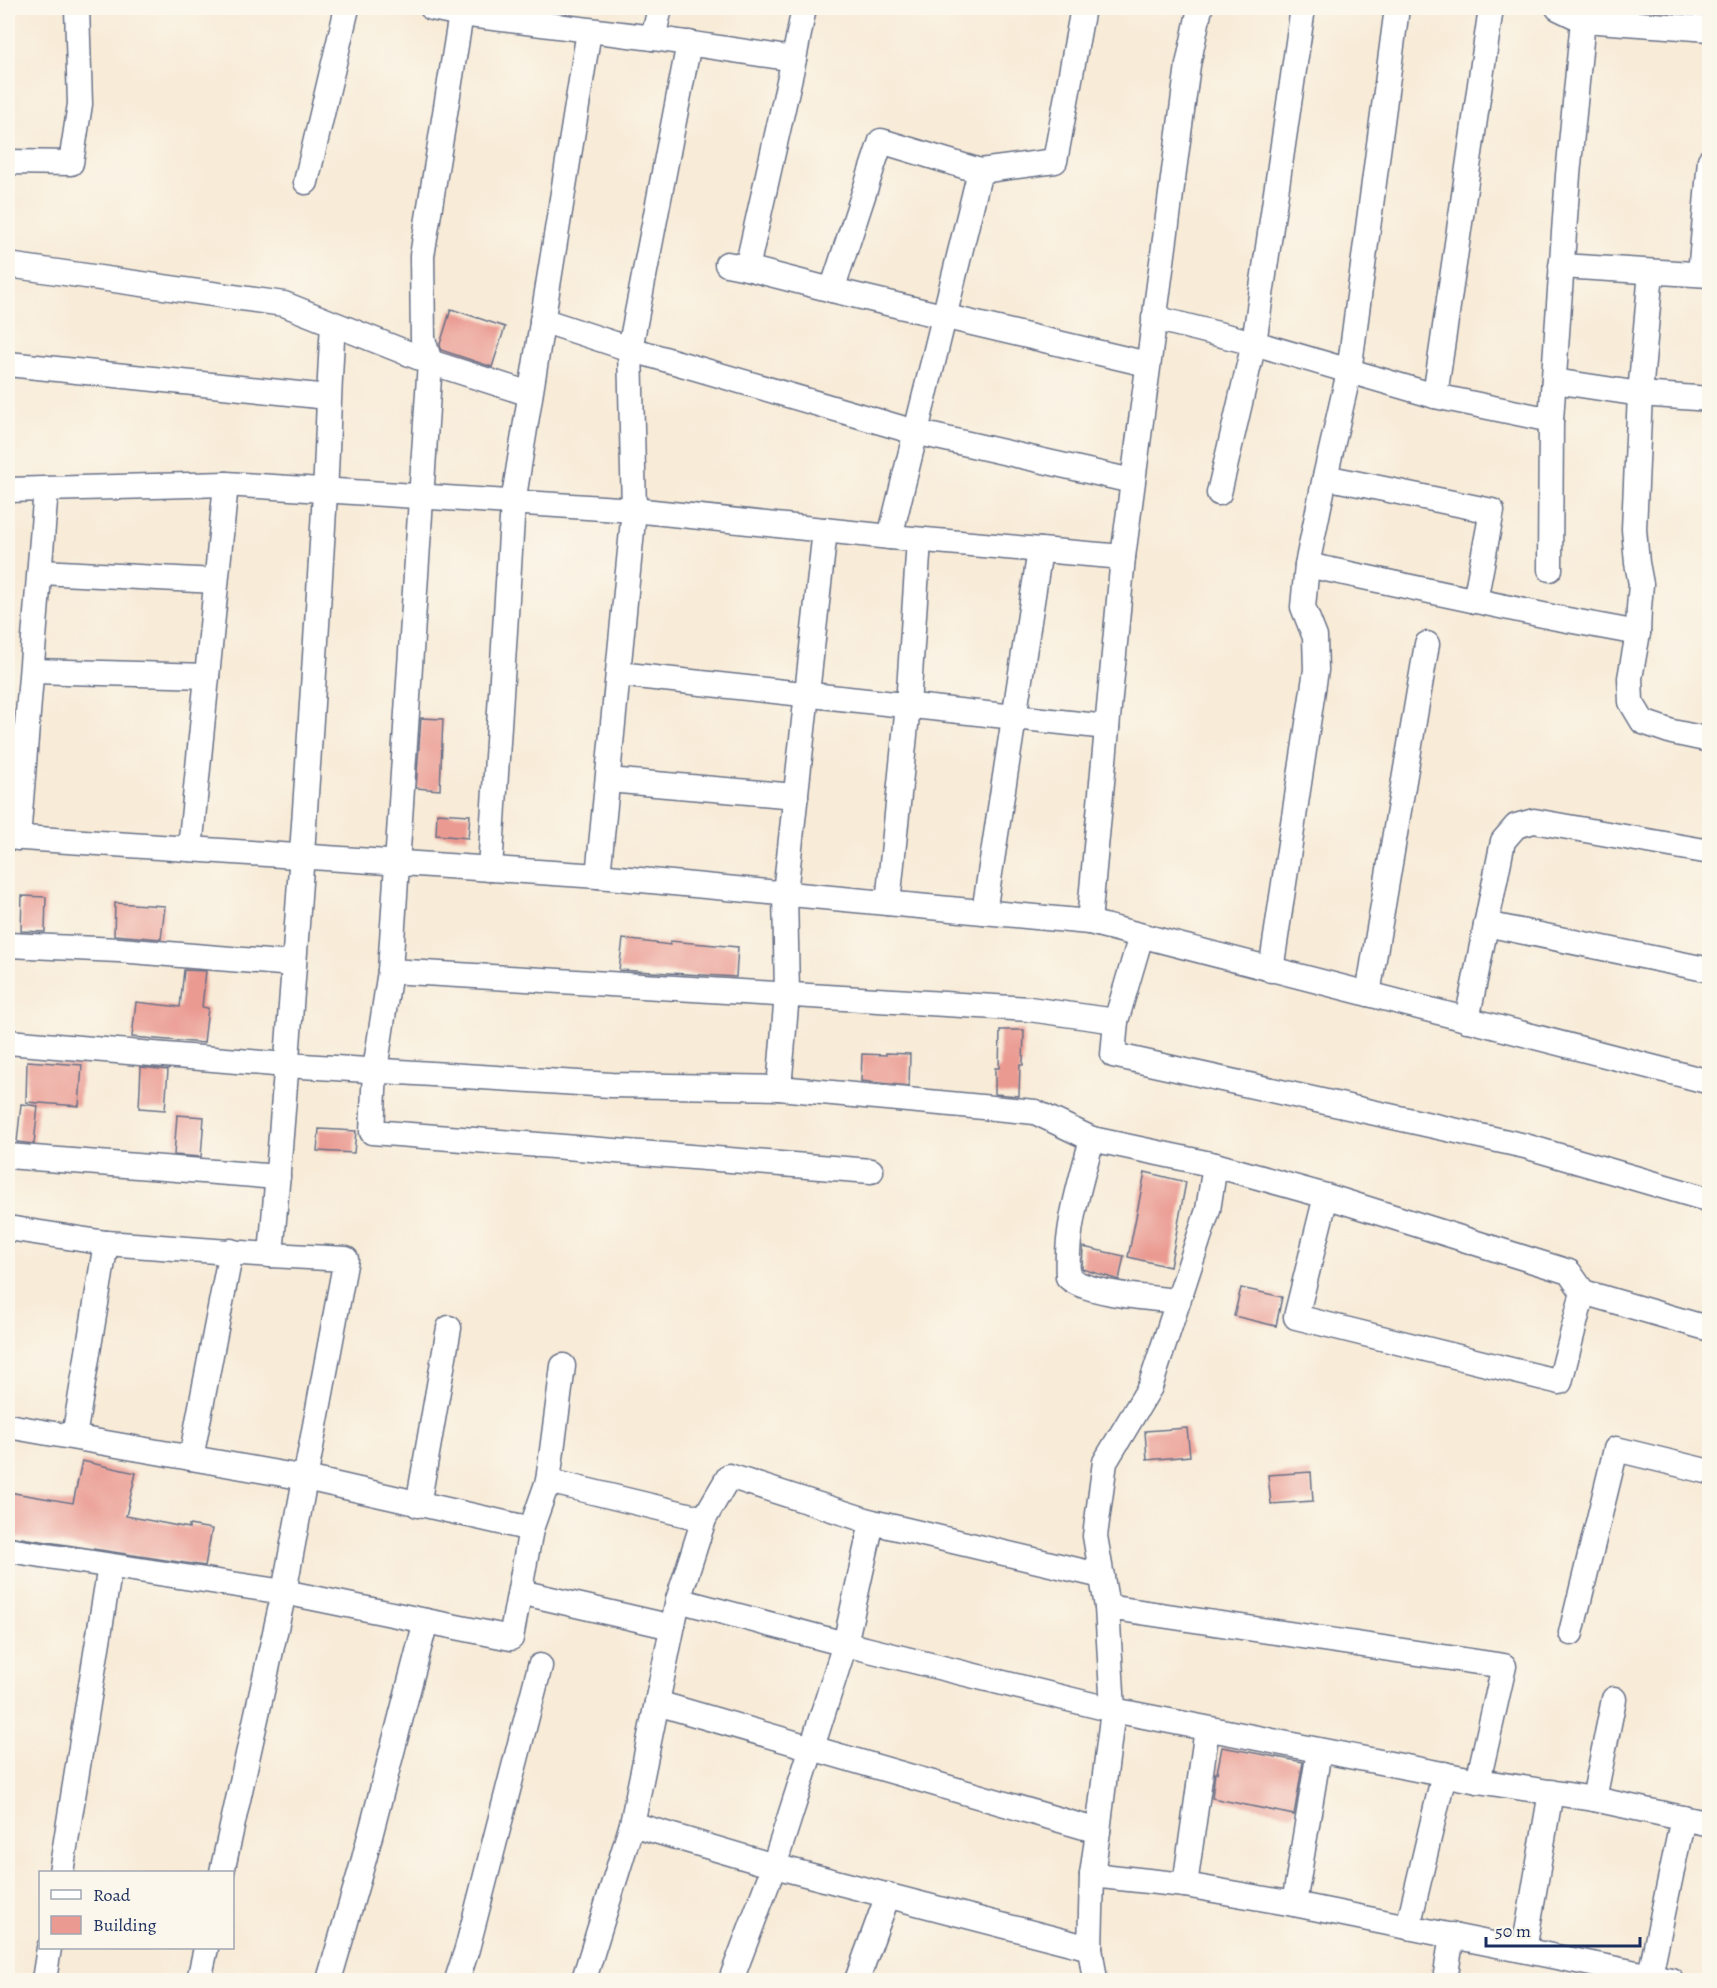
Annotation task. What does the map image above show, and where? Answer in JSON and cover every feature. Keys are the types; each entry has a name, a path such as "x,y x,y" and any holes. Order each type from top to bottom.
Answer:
{"street":[{"path":"8,162 71,164 80,104 77,8"},
{"path":"306,182 347,8"},
{"path":"432,8 794,59"},
{"path":"653,38 660,8"},
{"path":"804,8 794,59 737,266 1147,364"},
{"path":"832,290 881,141 980,171 1055,161 1083,8"},
{"path":"1089,922 1132,481 1188,65 1200,8"},
{"path":"1219,493 1254,343 1303,8"},
{"path":"1271,970 1316,670 1315,637 1303,607 1307,565 1349,372 1397,8"},
{"path":"1435,396 1491,8"},
{"path":"1558,8 1585,14 1710,29"},
{"path":"461,11 422,256 423,339 430,362 423,497 390,971 375,1070 372,1132 871,1171"},
{"path":"1550,569 1551,420 1561,266 1585,14"},
{"path":"490,869 513,503 589,31"},
{"path":"598,876 634,510 630,349 690,43"},
{"path":"1561,266 1705,275 1710,160"},
{"path":"890,537 980,171"},
{"path":"8,265 284,304 430,362 530,394"},
{"path":"1651,272 1640,394 1634,529 1641,584 1638,633 1630,678 1631,702 1643,722 1672,732 1710,740"},
{"path":"1154,318 1254,343 1435,396 1551,420"},
{"path":"542,320 630,349 915,432 1132,481"},
{"path":"271,1255 301,856 325,491 333,325"},
{"path":"8,364 328,397"},
{"path":"1554,381 1640,394 1710,399"},
{"path":"1325,477 1492,511 1475,601"},
{"path":"8,490 226,484 634,510 919,540 1123,557"},
{"path":"190,849 226,484"},
{"path":"46,489 33,671 13,837 598,876 1089,922 1710,1082"},
{"path":"779,1088 787,994 786,894 825,530"},
{"path":"888,903 908,705 919,540"},
{"path":"984,912 1040,550"},
{"path":"1307,565 1638,633"},
{"path":"41,572 216,582"},
{"path":"1368,994 1427,644"},
{"path":"33,671 207,676"},
{"path":"618,674 1107,727"},
{"path":"608,780 796,796"},
{"path":"1467,1020 1503,841 1516,826 1534,821 1710,852"},
{"path":"1486,924 1710,970"},
{"path":"1141,936 1116,1021 1113,1055 1525,1146 1710,1200"},
{"path":"8,945 119,950 293,964"},
{"path":"390,971 1029,1009 1116,1021"},
{"path":"8,1042 286,1065 611,1085 779,1088 1035,1112 1092,1139 1215,1165 1326,1196 1569,1272 1583,1292 1710,1329"},
{"path":"1092,1139 1077,1196 1066,1254 1068,1277 1073,1283 1092,1289 1178,1301"},
{"path":"8,1156 278,1177"},
{"path":"1095,1980 1090,1947 1092,1875 1113,1710 1107,1607 1095,1536 1105,1462 1150,1387 1208,1210 1215,1165"},
{"path":"1326,1196 1296,1317 1560,1382 1583,1292"},
{"path":"8,1228 106,1243 346,1259 284,1592 222,1871"},
{"path":"74,1437 106,1243"},
{"path":"191,1458 231,1251"},
{"path":"417,1504 449,1328"},
{"path":"8,1550 284,1592 511,1638 531,1529 548,1481 563,1366"},
{"path":"8,1426 306,1478 531,1529"},
{"path":"1571,1634 1616,1449 1710,1472"},
{"path":"587,1980 584,1978 632,1824 678,1600 704,1519 729,1476 872,1522 1102,1576"},
{"path":"548,1481 704,1519"},
{"path":"731,1980 774,1866 845,1644 872,1522"},
{"path":"61,1871 110,1566"},
{"path":"520,1592 672,1627"},
{"path":"678,1600 1113,1710 1478,1781 1594,1798 1710,1824"},
{"path":"1107,1607 1504,1665 1478,1781"},
{"path":"329,1980 364,1859 426,1621"},
{"path":"457,1980 540,1666"},
{"path":"1594,1798 1614,1699"},
{"path":"657,1703 1098,1831"},
{"path":"1185,1885 1207,1729"},
{"path":"1294,1904 1319,1751"},
{"path":"1408,1927 1444,1774"},
{"path":"1524,1950 1551,1792"},
{"path":"1092,1875 1185,1885 1294,1904 1660,1978 1683,1818"},
{"path":"632,1824 774,1866 1090,1947"},
{"path":"857,1980 888,1895"},
{"path":"1444,1980 1452,1935"},
{"path":"44,1980 49,1949"},
{"path":"200,1980 206,1949"}],"building":[{"path":"451,309 505,327 492,367 441,350 440,344"},
{"path":"421,718 443,719 440,790 416,788"},
{"path":"437,813 470,815 468,838 436,835"},
{"path":"22,896 46,897 45,932 21,931"},
{"path":"115,903 165,906 161,939 114,935"},
{"path":"623,939 670,945 670,941 738,947 736,977 619,970"},
{"path":"184,970 206,971 202,1007 208,1008 204,1043 132,1037 136,1002 180,1007"},
{"path":"1000,1030 1024,1030 1019,1096 995,1094 995,1068 999,1068"},
{"path":"886,1053 910,1054 909,1086 861,1081 862,1054 886,1055"},
{"path":"27,1061 82,1065 79,1106 26,1102"},
{"path":"141,1067 168,1070 165,1110 139,1108"},
{"path":"21,1104 38,1106 34,1144 17,1142"},
{"path":"177,1115 204,1117 201,1157 174,1155"},
{"path":"319,1129 356,1131 354,1153 317,1151"},
{"path":"1145,1172 1186,1182 1170,1267 1128,1257"},
{"path":"1083,1247 1124,1256 1119,1280 1082,1269"},
{"path":"1241,1288 1282,1297 1276,1326 1234,1316"},
{"path":"1187,1428 1190,1456 1147,1460 1145,1431"},
{"path":"82,1461 136,1473 126,1516 189,1528 189,1525 212,1529 205,1566 8,1536 8,1492 73,1503"},
{"path":"1311,1472 1313,1501 1271,1504 1268,1475"},
{"path":"1222,1747 1303,1762 1294,1815 1212,1798 1215,1773 1217,1773"}]}
